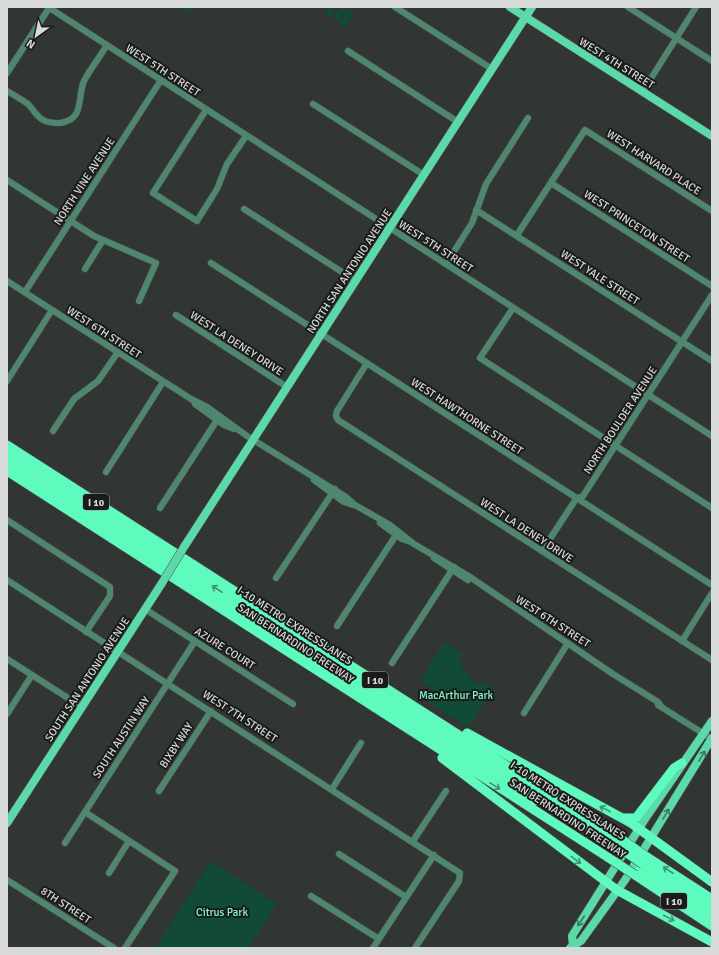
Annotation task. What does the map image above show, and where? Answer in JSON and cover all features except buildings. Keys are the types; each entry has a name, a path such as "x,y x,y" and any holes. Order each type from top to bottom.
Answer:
{"highway":[{"name":"SAN BERNARDINO FREEWAY","path":"7,445 563,802 615,849 641,866 712,898"},
{"name":"I-10 METRO EXPRESSLANES","path":"7,453 462,746 615,849"},
{"name":"I-10 METRO EXPRESSLANES","path":"7,463 442,742 615,849"},
{"name":"SAN BERNARDINO FREEWAY","path":"7,471 481,777 615,849 641,866 712,926"},
{"path":"369,704 381,717 447,762 617,890 712,942"},
{"path":"412,704 424,706 459,729 621,817 652,837 712,882"},
{"path":"442,742 481,777"},
{"path":"462,746 563,802"},
{"path":"621,817 636,818 674,768 682,763"},
{"path":"641,866 712,908"},
{"path":"641,866 712,917"}],"main road":[{"name":"WEST 4TH STREET","path":"510,7 712,136"},
{"name":"NORTH SAN ANTONIO AVENUE","path":"184,547 532,7"},
{"name":"SOUTH SAN ANTONIO AVENUE","path":"7,823 184,547"},
{"path":"574,947 572,936 605,881 682,763 712,721"},
{"path":"574,947 581,941 617,890 652,837 712,739"}],"street":[{"path":"7,73 48,7"},
{"name":"WEST 5TH STREET","path":"48,7 712,436"},
{"path":"395,7 492,69"},
{"path":"628,7 712,61"},
{"path":"642,91 696,7"},
{"path":"7,91 28,104 41,119 48,122 65,122 72,118 78,110 81,101 82,85 107,45"},
{"path":"348,51 458,122"},
{"name":"NORTH VINE AVENUE","path":"24,292 161,80"},
{"path":"313,104 424,175"},
{"path":"206,110 152,193 197,221 214,196 227,164 246,136"},
{"path":"446,264 472,224 486,184 528,118"},
{"name":"WEST HARVARD PLACE","path":"551,183 585,130 712,211"},
{"path":"7,180 70,221 103,240 156,263 140,301"},
{"path":"517,235 551,183"},
{"name":"WEST PRINCETON STREET","path":"551,183 712,286"},
{"path":"244,209 356,281"},
{"name":"WEST YALE STREET","path":"476,210 712,361"},
{"path":"85,269 103,240"},
{"name":"WEST HAWTHORNE STREET","path":"211,263 712,585"},
{"name":"WEST 6TH STREET","path":"7,281 163,382 207,407 219,418 227,420 238,430 333,492 346,497 355,505 390,525 414,544"},
{"name":"NORTH BOULDER AVENUE","path":"542,551 576,498 583,496 712,295"},
{"path":"513,308 480,358 712,508"},
{"path":"7,381 52,310"},
{"name":"WEST LA DENEY DRIVE","path":"176,315 288,387"},
{"path":"53,431 74,398 98,381 118,352"},
{"name":"WEST LA DENEY DRIVE","path":"367,363 336,414 338,420 712,660"},
{"path":"106,472 163,382"},
{"path":"160,508 219,418"},
{"path":"276,578 333,492"},
{"name":"WEST 6TH STREET","path":"374,517 396,535 422,548 712,739"},
{"path":"7,520 110,587 112,591 110,596 86,632"},
{"path":"337,626 396,535"},
{"path":"392,663 453,569"},
{"name":"WEST 7TH STREET","path":"7,580 86,632 332,788 460,873 459,881 415,948"},
{"path":"682,640 712,593"},
{"name":"AZURE COURT","path":"145,609 294,704"},
{"name":"SOUTH AUSTIN WAY","path":"65,843 195,641"},
{"path":"524,713 568,643"},
{"path":"7,659 82,707"},
{"path":"7,714 32,675"},
{"name":"BIXBY WAY","path":"159,791 211,711"},
{"path":"332,788 361,743"},
{"path":"413,842 446,791"},
{"path":"84,812 175,871 125,948"},
{"path":"109,872 129,841"},
{"path":"339,854 406,898"},
{"path":"373,948 434,855"},
{"name":"8TH STREET","path":"7,880 114,948"},
{"path":"311,896 379,939"}],"green space":[{"path":"173,7 200,7 188,11"},
{"path":"329,7 337,7 331,17 325,13"},
{"path":"340,7 347,9 338,22 333,18"},
{"path":"348,10 354,14 346,27 340,23"},
{"name":"MacArthur Park","path":"444,642 463,654 460,659 462,669 468,673 467,676 480,685 483,681 494,688 468,728 427,701 434,690 420,681"},
{"name":"Citrus Park","path":"211,861 277,904 248,948 155,948"}]}
